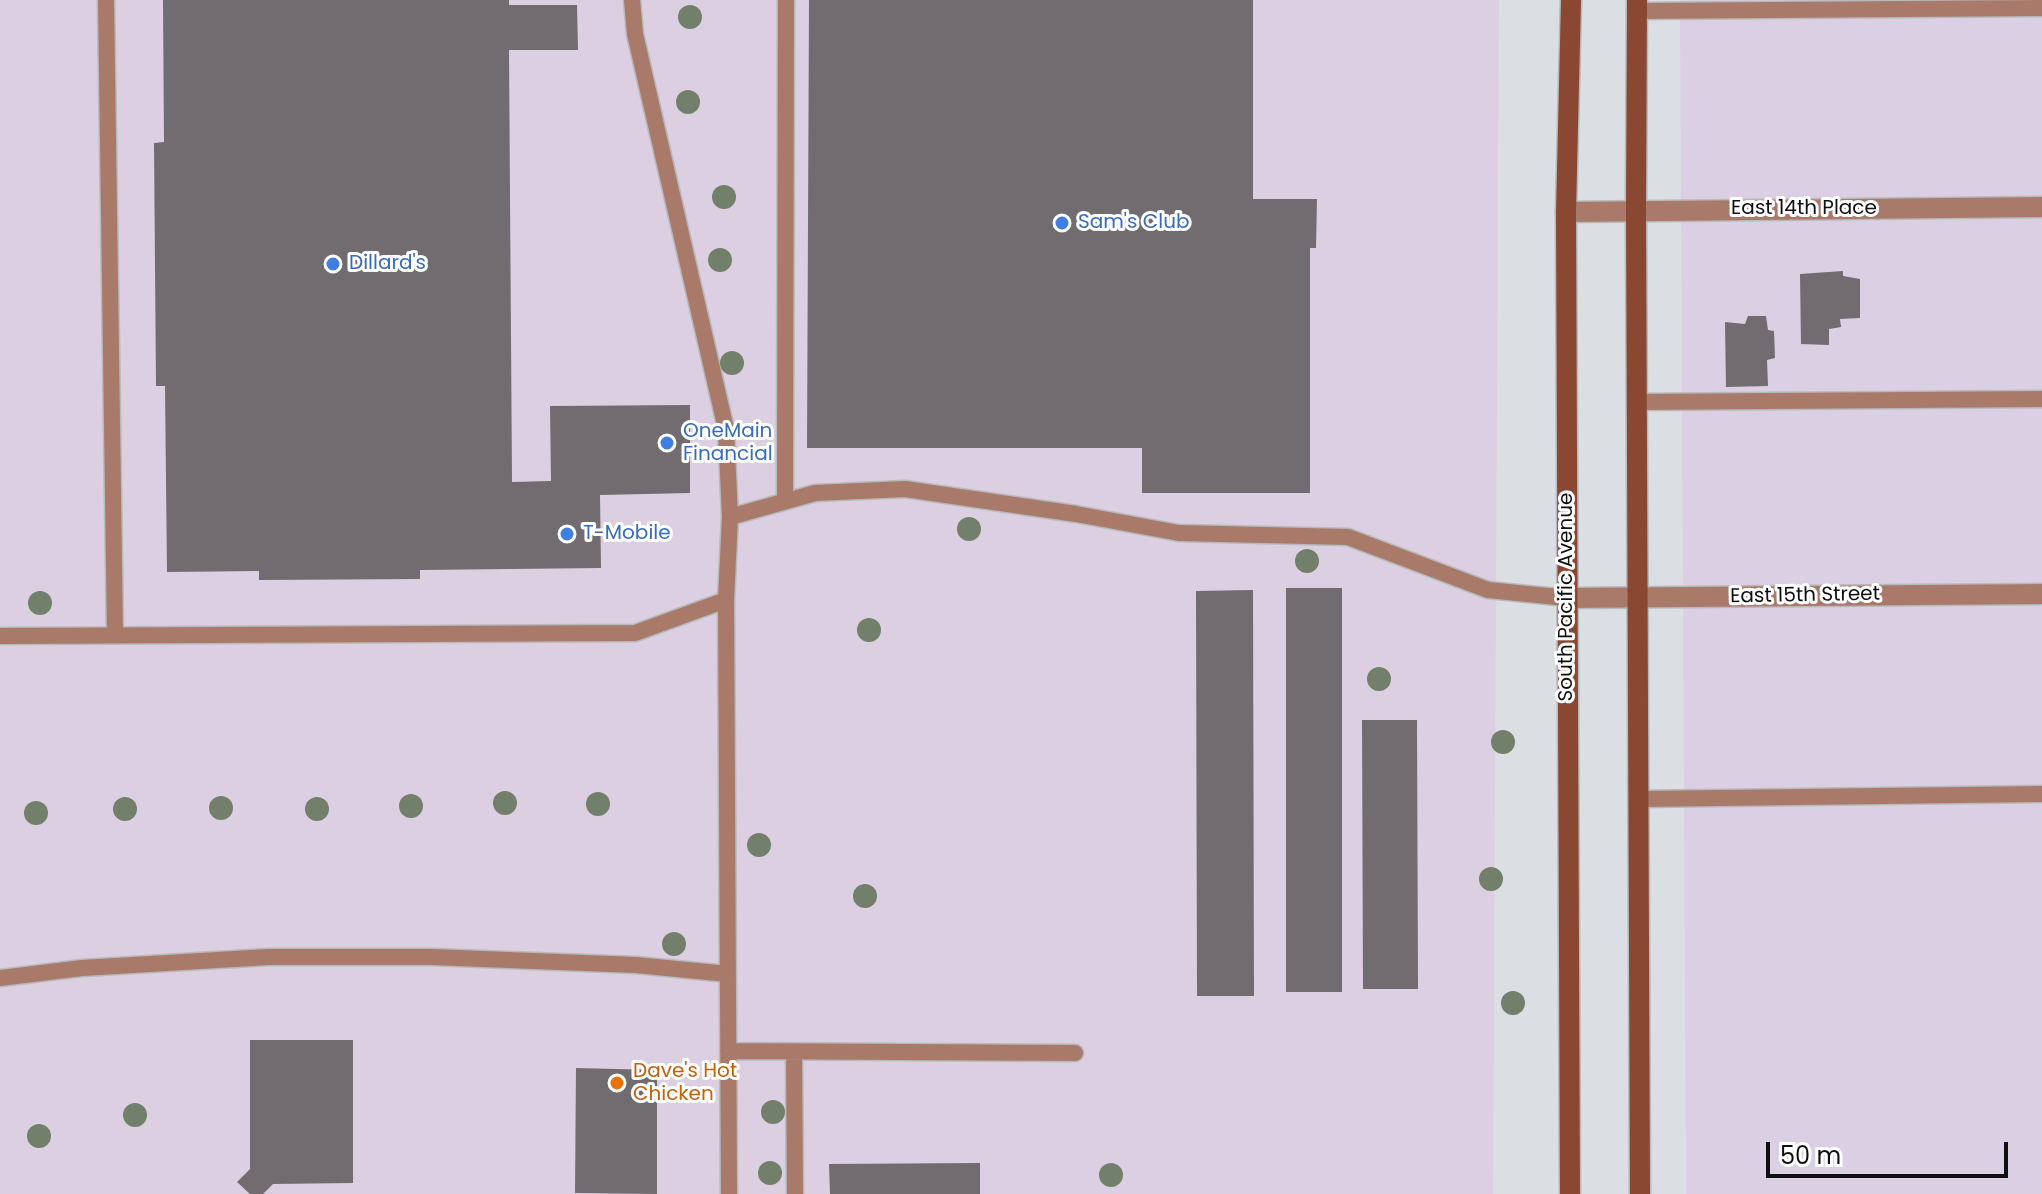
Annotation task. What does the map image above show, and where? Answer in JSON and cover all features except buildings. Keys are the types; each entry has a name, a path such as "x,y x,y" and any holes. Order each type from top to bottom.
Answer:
{"street":[{"name":"South Pacific Avenue","path":"1570,1194 1566,212 1571,0"},
{"path":"1637,5 1640,1194"},
{"name":"East 14th Place","path":"1566,212 2042,207"},
{"name":"East 15th Street","path":"1567,598 2042,594"}],"lane":[{"path":"106,0 115,635"},
{"path":"632,0 635,34 726,429 730,517 726,600 729,1194"},
{"path":"785,501 786,0"},
{"path":"1637,5 2042,8"},
{"path":"1637,402 2042,399"},
{"path":"730,517 815,493 905,489 1076,514 1179,533 1348,537 1488,590 1567,598"},
{"path":"0,636 635,633 726,600"},
{"path":"1639,799 2042,794"},
{"path":"0,978 82,968 268,957 432,957 636,965 728,974"},
{"path":"728,1051 1075,1053"},
{"path":"794,1052 795,1194"}],"shaded area":[{"path":"0,0 1499,0 1493,1194 0,1194"},
{"path":"1680,0 2042,0 2042,1194 1686,1194"}],"place":[{"name":"Sam's Club","path":"1062,223"},
{"name":"Dillard's","path":"333,264"},
{"name":"OneMain Financial","path":"667,443"},
{"name":"T-Mobile","path":"567,534"},
{"name":"Dave's Hot Chicken","path":"617,1083"}]}
